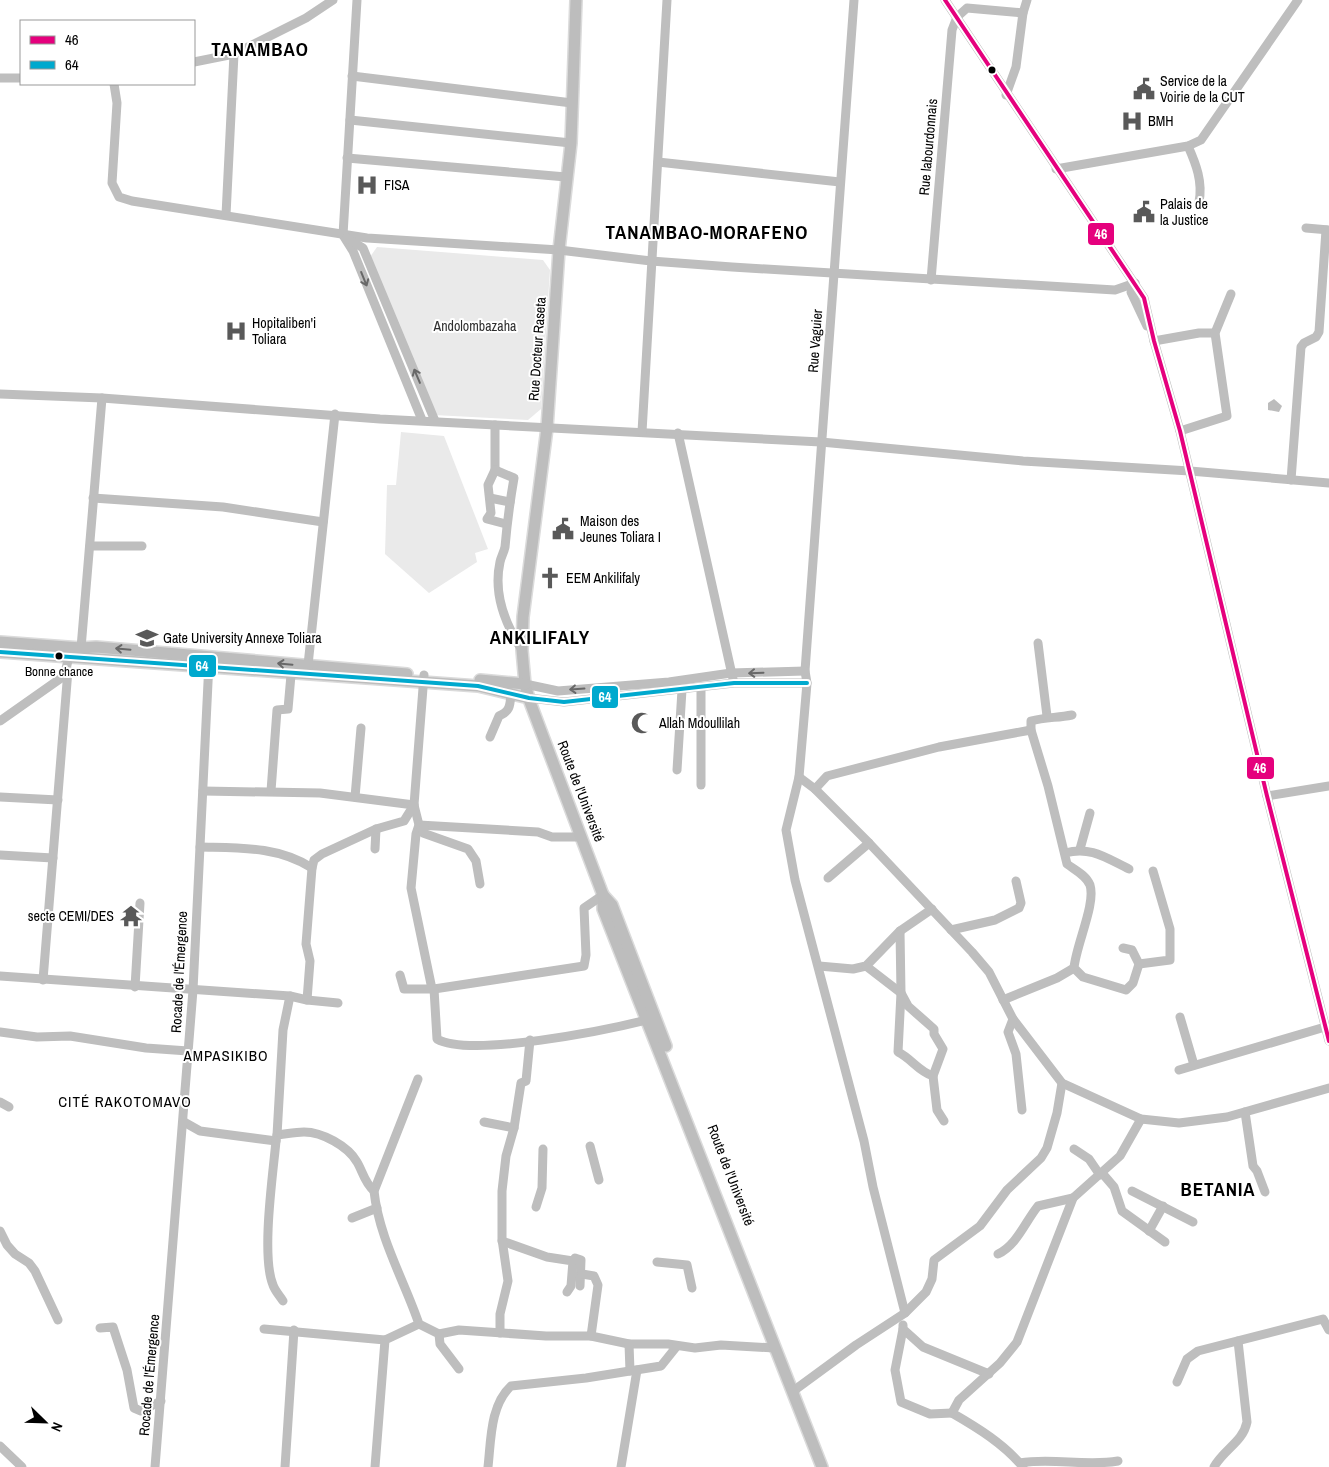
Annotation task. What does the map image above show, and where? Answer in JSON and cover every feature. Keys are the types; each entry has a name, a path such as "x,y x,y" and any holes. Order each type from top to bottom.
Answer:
{"main road":[{"name":"Rue Docteur Raseta","path":"529,698 522,650 523,617 547,428 559,250 571,143 576,0"},
{"path":"0,642 81,648 96,647 292,675 526,684"},
{"path":"0,652 69,657 308,666 478,686 529,698"},
{"name":"Route de l'Université","path":"529,698 604,895 612,905 796,1389 828,1467"},
{"name":"Route de l'Université","path":"604,895 603,909 822,1467"}],"street":[{"path":"195,62 234,54 306,18 334,0"},
{"path":"357,0 343,236 353,251 422,420"},
{"path":"642,432 668,0"},
{"name":"Rue Vaguier","path":"854,0 805,671 807,684 799,777 786,830 795,880 819,966 903,1315 903,1329"},
{"path":"945,0 1006,95 1144,298 1151,331 1190,471 1267,796 1329,1041"},
{"path":"1006,95 1016,67 1023,13 1027,0"},
{"path":"1056,169 1188,146 1200,140 1298,0"},
{"path":"957,17 967,8 1023,13"},
{"name":"Rue labourdonnais","path":"930,280 952,30 957,17"},
{"path":"226,215 234,54"},
{"path":"352,76 572,103"},
{"path":"0,78 20,78"},
{"path":"114,85 117,103 112,183 119,197 132,201 226,215 343,236 559,250 652,261 930,280 1115,290 1135,283"},
{"path":"350,120 571,143"},
{"path":"1188,146 1196,164 1201,191 1199,202"},
{"path":"348,158 566,177"},
{"path":"658,162 840,182"},
{"path":"1291,480 1302,347 1304,343 1316,337 1319,332 1327,230 1306,228"},
{"path":"343,236 363,248 436,421"},
{"path":"1180,431 1227,416 1215,333 1231,294"},
{"path":"1154,342 1199,333 1215,333"},
{"path":"0,394 102,398 495,425 678,433 821,442 1023,461 1190,471 1329,483"},
{"path":"0,721 64,676 69,657 81,648 102,398"},
{"path":"308,666 335,414"},
{"path":"495,425 495,470 488,485 491,513 487,519 506,524"},
{"path":"678,433 734,683"},
{"path":"495,470 514,478 506,524 505,548 500,562 498,584 502,608 509,630 522,650"},
{"path":"93,498 223,507 323,522"},
{"path":"490,498 510,502"},
{"path":"90,546 142,546"},
{"path":"1038,643 1047,716"},
{"path":"43,980 69,657"},
{"name":"Rocade de l'Émergence","path":"155,1467 184,1122 193,990 209,662"},
{"path":"526,684 558,691 669,682 731,674 805,671"},
{"path":"271,791 277,710 288,709 292,675"},
{"path":"424,679 414,805 424,833 468,849 476,860 480,884"},
{"path":"529,698 564,702 734,683 807,684"},
{"path":"701,688 701,784"},
{"path":"677,770 682,690"},
{"path":"490,737 499,716 506,713 510,708 511,693"},
{"path":"1072,715 1053,719 1047,716 1031,721 1031,730 1067,864 1083,874 1089,884 1091,893 1089,911 1078,944 1074,968"},
{"path":"354,797 361,728"},
{"path":"815,789 827,776 940,746 1031,730"},
{"path":"799,777 815,789 869,842 989,972 1013,1019 1062,1083 1141,1119 1179,1122 1245,1112 1329,1088"},
{"path":"1267,796 1329,786"},
{"path":"203,790 271,791 354,797 414,805"},
{"path":"0,797 58,800"},
{"path":"307,1000 310,961 306,944 314,860 322,854 376,829 404,821 414,805"},
{"path":"1080,849 1090,813"},
{"path":"422,826 538,832 552,836 581,837"},
{"path":"422,826 416,834 411,888 433,989 435,1034 437,1039 461,1046 509,1044 611,1029 647,1020"},
{"path":"375,849 376,829"},
{"path":"828,878 869,842"},
{"path":"200,847 257,849 283,855 312,868"},
{"path":"1065,853 1080,849 1101,855 1129,869"},
{"path":"0,855 53,858"},
{"path":"1139,964 1170,960 1170,929 1153,871"},
{"path":"951,930 995,920 1019,908 1021,903 1016,881"},
{"path":"400,976 404,989 433,989 584,966 586,955 584,908 604,895"},
{"path":"135,987 140,903"},
{"path":"819,966 853,969 866,966 900,932 932,909"},
{"path":"900,932 901,993 898,1052 932,1076"},
{"path":"1074,968 1083,977 1126,990 1133,983 1139,964 1132,950 1123,948"},
{"path":"866,966 901,993 908,1006 934,1030 934,1034 943,1049 932,1076 937,1110 944,1121"},
{"path":"1003,1000 1057,978 1074,968"},
{"path":"0,976 135,987 290,996 307,1000 338,1003"},
{"path":"283,1301 272,1284 270,1269 271,1194 277,1138 282,1030 290,996"},
{"path":"1180,1017 1194,1065"},
{"path":"1013,1019 1008,1032 1016,1054 1022,1110"},
{"path":"1179,1070 1325,1027"},
{"path":"0,1032 36,1036 70,1036 146,1048 188,1050"},
{"path":"500,1333 500,1314 508,1281 502,1241 502,1191 506,1156 514,1128 521,1084 526,1081 530,1040"},
{"path":"418,1079 374,1191 382,1230 420,1324 439,1334 460,1330 590,1336 629,1344 695,1348 721,1345 774,1348"},
{"path":"796,1389 856,1345 903,1315 926,1292 932,1279 934,1260 980,1226 1007,1190 1041,1158 1047,1148 1057,1113 1062,1083"},
{"path":"1245,1112 1253,1166 1257,1171 1265,1192"},
{"path":"952,1413 967,1391 989,1374 1017,1342 1073,1198 1120,1156 1141,1119"},
{"path":"184,1122 200,1131 277,1138 305,1132 333,1141 352,1155 368,1185 374,1191"},
{"path":"484,1122 514,1128"},
{"path":"590,1146 599,1180"},
{"path":"1074,1149 1089,1160 1114,1187 1122,1211 1165,1242"},
{"path":"536,1207 542,1188 543,1150"},
{"path":"1132,1191 1193,1222"},
{"path":"998,1254 1006,1251 1012,1244 1038,1206 1073,1198"},
{"path":"1149,1231 1163,1206"},
{"path":"352,1218 377,1208"},
{"path":"0,1231 7,1245 15,1254 29,1263 35,1271 58,1320"},
{"path":"502,1241 547,1257 573,1261 575,1258 581,1260 582,1274 580,1286"},
{"path":"567,1292 571,1286 573,1261"},
{"path":"658,1262 687,1265 692,1288"},
{"path":"582,1274 594,1276 598,1285 590,1336"},
{"path":"1177,1382 1188,1359 1198,1351 1323,1319 1329,1330"},
{"path":"264,1329 294,1330 385,1340 420,1324"},
{"path":"100,1328 113,1327 127,1370 134,1408 142,1411 161,1401"},
{"path":"903,1329 923,1347 989,1374"},
{"path":"903,1329 895,1370 902,1402 930,1414 952,1413 994,1440 1015,1456 1021,1465 1059,1462 1088,1464 1118,1460"},
{"path":"285,1467 294,1330"},
{"path":"439,1334 440,1344 459,1369"},
{"path":"375,1467 385,1340"},
{"path":"1214,1467 1224,1453 1245,1432 1247,1422 1238,1342"},
{"path":"621,1467 634,1371 629,1344"},
{"path":"488,1467 497,1406 504,1392 511,1386 661,1366 677,1346"},
{"path":"0,1446 22,1467"}],"green space":[{"name":"Andolombazaha","path":"377,247 543,260 550,270 541,409 528,420 434,415 370,257"},
{"path":"401,432 444,436 488,549 475,553 477,562 429,593 385,554 387,485 396,485"}],"shaded area":[{"path":"1274,399 1282,406 1279,412 1268,410 1268,403"}],"transit line":[{"name":"46","path":"945,0 1144,298 1154,341 1180,431 1267,796 1329,1041"},
{"name":"64","path":"0,652 478,686 529,698 564,702 734,683 807,683"}],"place":[{"name":"Service de la Voirie de la CUT","path":"1144,89"},
{"name":"BMH","path":"1132,121"},
{"name":"FISA","path":"367,185"},
{"name":"Palais de la Justice","path":"1144,212"},
{"name":"Hopitaliben'i Toliara","path":"236,331"},
{"name":"Maison des Jeunes Toliara I","path":"563,529"},
{"name":"EEM Ankilifaly","path":"550,578"},
{"name":"Gate University Annexe Toliara","path":"147,638"},
{"name":"Bonne chance","path":"59,656"},
{"name":"Allah Mdoullilah","path":"642,723"},
{"name":"secte CEMI/DES","path":"131,916"}],"district":[{"name":"TANAMBAO","path":"260,49"},
{"name":"TANAMBAO-MORAFENO","path":"707,232"},
{"name":"ANKILIFALY","path":"540,637"},
{"name":"AMPASIKIBO","path":"226,1056"},
{"name":"CITÉ RAKOTOMAVO","path":"125,1102"},
{"name":"BETANIA","path":"1218,1189"}]}
